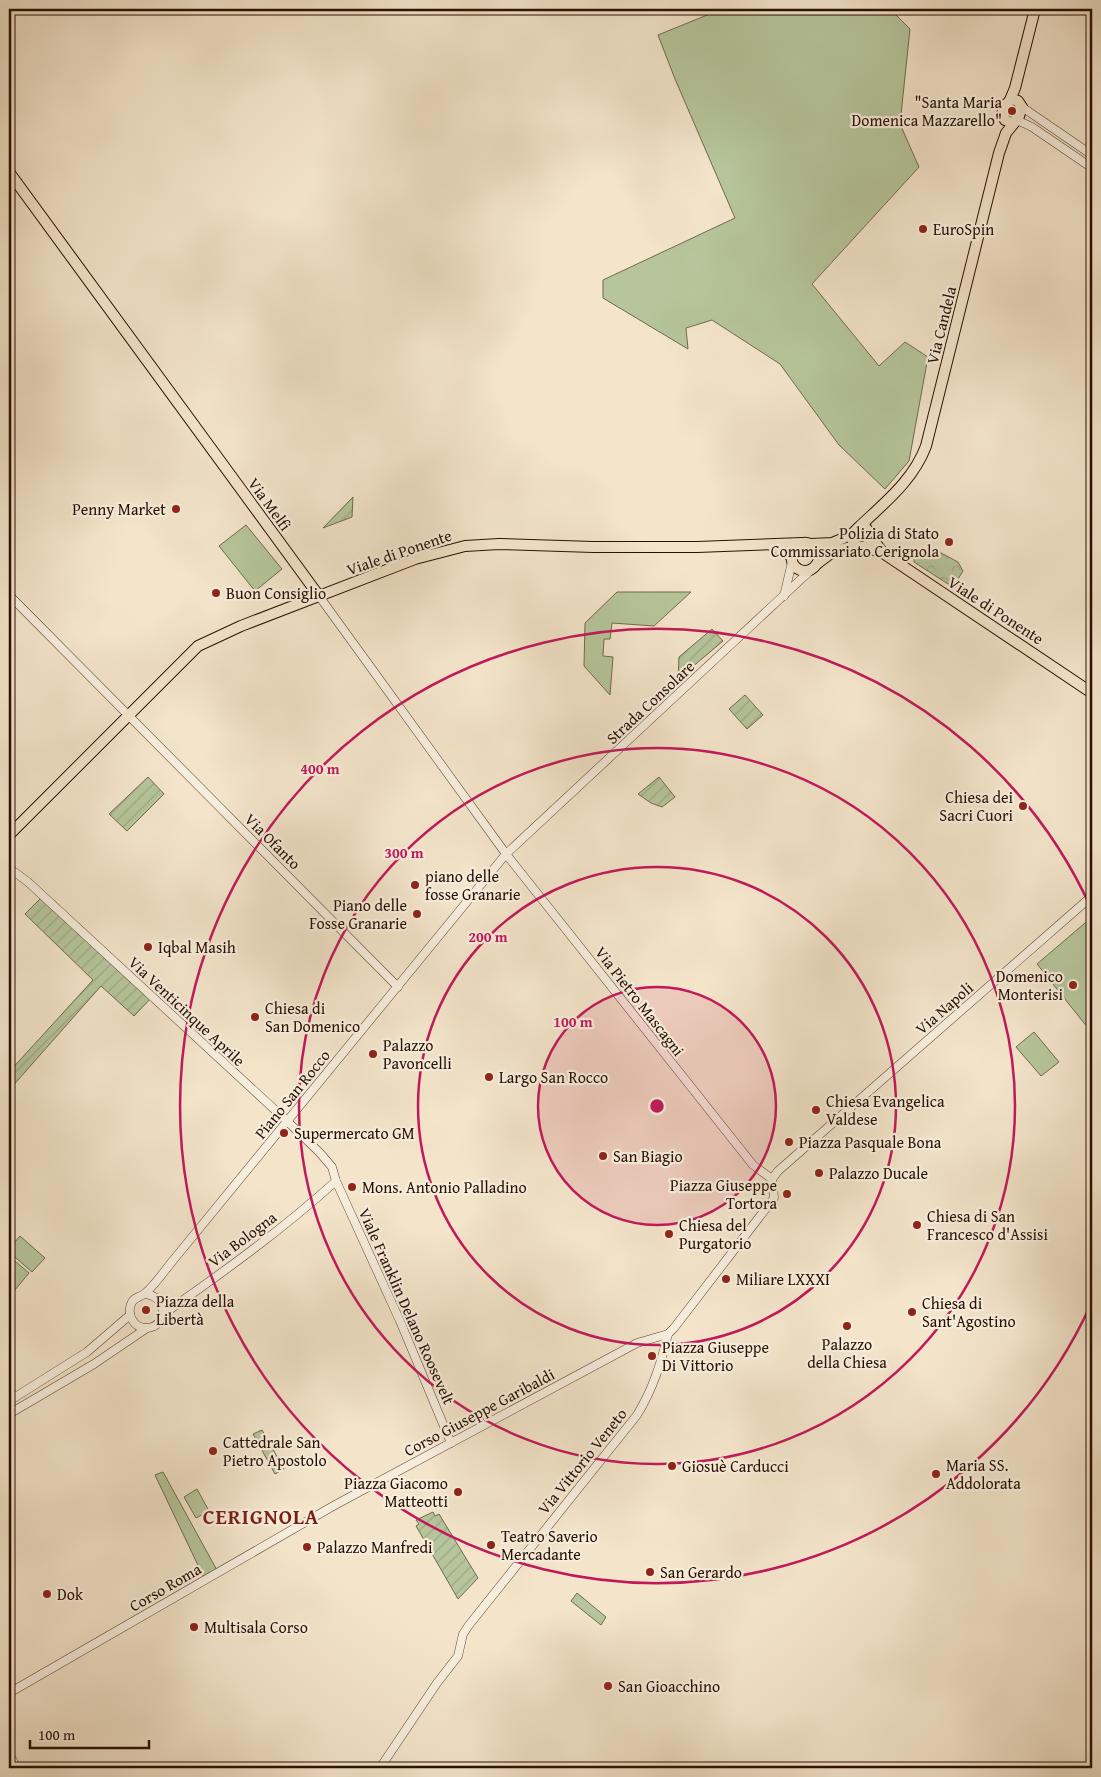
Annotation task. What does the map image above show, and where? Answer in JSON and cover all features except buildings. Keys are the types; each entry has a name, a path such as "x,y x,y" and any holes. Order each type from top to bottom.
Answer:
{"main road":[{"name":"Via Candela","path":"854,531 909,477 928,442 998,153 1012,121 1017,103 1015,88 1035,9"},
{"name":"Via Candela","path":"1012,121 1002,115 1002,110 1017,103"},
{"name":"Via Melfi","path":"9,172 319,596"},
{"name":"Via Candela","path":"871,534 871,522 877,510"},
{"path":"768,544 792,559 798,569 803,571 815,566 834,551 859,546 869,544 871,534 865,528 854,531 852,542 859,546"},
{"name":"Viale di Ponente","path":"9,835 198,646 226,633 415,559 465,546 499,544 593,547 733,547 768,544 832,543 854,531"},
{"name":"Viale di Ponente","path":"871,534 883,553"},
{"path":"792,559 794,548 806,543 815,546 819,554 815,566"},
{"name":"Viale di Ponente","path":"859,546 883,553 1092,693"}],"street":[{"path":"1017,103 1092,155"},
{"path":"1012,121 1032,127 1092,168"},
{"path":"784,596 792,559"},
{"name":"Strada Consolare","path":"506,854 815,566"},
{"name":"Via Ofanto","path":"9,595 398,987"},
{"name":"Via Melfi","path":"319,596 506,854"},
{"name":"Piano San Rocco","path":"144,1294 506,854"},
{"name":"Via Pietro Mascagni","path":"506,854 753,1165 772,1179"},
{"name":"Via Venticinque Aprile","path":"9,868 28,882 287,1121 332,1167 336,1181"},
{"name":"Via Napoli","path":"772,1179 778,1171 1092,896"},
{"path":"668,1334 774,1198 772,1179"},
{"name":"Via Bologna","path":"162,1315 311,1204 336,1181"},
{"name":"Viale Franklin Delano Roosevelt","path":"336,1181 400,1320 451,1443"},
{"path":"9,1414 94,1364 147,1328 157,1324 162,1315 162,1304 149,1294 144,1294 131,1304 130,1315 136,1325 147,1328"},
{"path":"9,1401 87,1352 130,1315"},
{"name":"Corso Giuseppe Garibaldi","path":"335,1505 637,1343 668,1334"},
{"name":"Via Vittorio Veneto","path":"380,1768 437,1683 458,1656 463,1634 469,1625 626,1430 646,1400 657,1376 668,1334"},
{"name":"Corso Roma","path":"9,1693 335,1505"},
{"path":"9,1754 17,1768"}],"green space":[{"path":"722,9 890,9 910,29 900,124 919,167 812,284 879,366 905,342 928,357 909,461 885,489 839,445 780,364 712,320 686,328 688,349 603,298 603,280 735,218 658,35"},
{"path":"353,497 352,517 323,528"},
{"name":"Buon Consiglio","path":"246,525 282,569 255,591 219,546"},
{"path":"941,553 958,562 963,571 956,582 948,584 914,562 914,557"},
{"path":"617,592 691,592 654,626 612,623 610,639 604,639 603,656 613,657 610,695 584,666 585,623"},
{"path":"712,629 723,641 678,679 679,657"},
{"path":"745,695 763,715 747,729 729,709"},
{"path":"148,777 164,794 127,831 109,814"},
{"path":"659,777 675,797 662,807 651,803 638,794"},
{"path":"43,896 152,997 134,1016 101,986 10,1089 9,1072 93,980 25,914"},
{"name":"Domenico Monterisi","path":"1092,917 1092,1033 1037,964"},
{"path":"1034,1032 1059,1062 1041,1076 1016,1047"},
{"path":"20,1236 45,1258 32,1272 9,1252 9,1249"},
{"path":"9,1256 29,1273 9,1297"},
{"path":"262,1430 284,1469 275,1474 253,1434"},
{"path":"163,1472 218,1572 205,1580 155,1475"},
{"path":"197,1489 209,1511 196,1518 184,1497"},
{"path":"433,1512 435,1516 439,1514 478,1578 458,1599 416,1526 419,1524 416,1520"},
{"path":"577,1593 606,1617 601,1625 571,1601"}],"place":[{"name":"\"Santa Maria Domenica Mazzarello\"","path":"1012,111"},
{"name":"EuroSpin","path":"923,229"},
{"name":"Penny Market","path":"176,509"},
{"name":"Polizia di Stato Commissariato Cerignola","path":"949,542"},
{"name":"Buon Consiglio","path":"216,593"},
{"name":"Chiesa dei Sacri Cuori","path":"1023,806"},
{"name":"piano delle fosse Granarie","path":"415,885"},
{"name":"Piano delle Fosse Granarie","path":"417,914"},
{"name":"Iqbal Masih","path":"148,947"},
{"name":"Domenico Monterisi","path":"1073,985"},
{"name":"Chiesa di San Domenico","path":"255,1017"},
{"name":"Palazzo Pavoncelli","path":"373,1054"},
{"name":"Largo San Rocco","path":"489,1077"},
{"name":"Chiesa Evangelica Valdese","path":"816,1110"},
{"name":"Supermercato GM","path":"284,1133"},
{"name":"Piazza Pasquale Bona","path":"789,1142"},
{"name":"San Biagio","path":"603,1156"},
{"name":"Palazzo Ducale","path":"819,1173"},
{"name":"Mons. Antonio Palladino","path":"352,1187"},
{"name":"Piazza Giuseppe Tortora","path":"787,1194"},
{"name":"Chiesa di San Francesco d'Assisi","path":"917,1225"},
{"name":"Chiesa del Purgatorio","path":"669,1234"},
{"name":"Miliare LXXXI","path":"726,1279"},
{"name":"Piazza della Libertà","path":"146,1310"},
{"name":"Chiesa di Sant'Agostino","path":"912,1312"},
{"name":"Palazzo della Chiesa","path":"847,1326"},
{"name":"Piazza Giuseppe Di Vittorio","path":"652,1356"},
{"name":"Cattedrale San Pietro Apostolo","path":"213,1451"},
{"name":"Giosuè Carducci","path":"672,1466"},
{"name":"Maria SS. Addolorata","path":"936,1474"},
{"name":"Piazza Giacomo Matteotti","path":"458,1492"},
{"name":"Teatro Saverio Mercadante","path":"491,1545"},
{"name":"Palazzo Manfredi","path":"307,1547"},
{"name":"San Gerardo","path":"650,1572"},
{"name":"Dok","path":"47,1594"},
{"name":"Multisala Corso","path":"194,1627"},
{"name":"San Gioacchino","path":"608,1686"}],"district":[{"name":"CERIGNOLA","path":"261,1517"}]}
